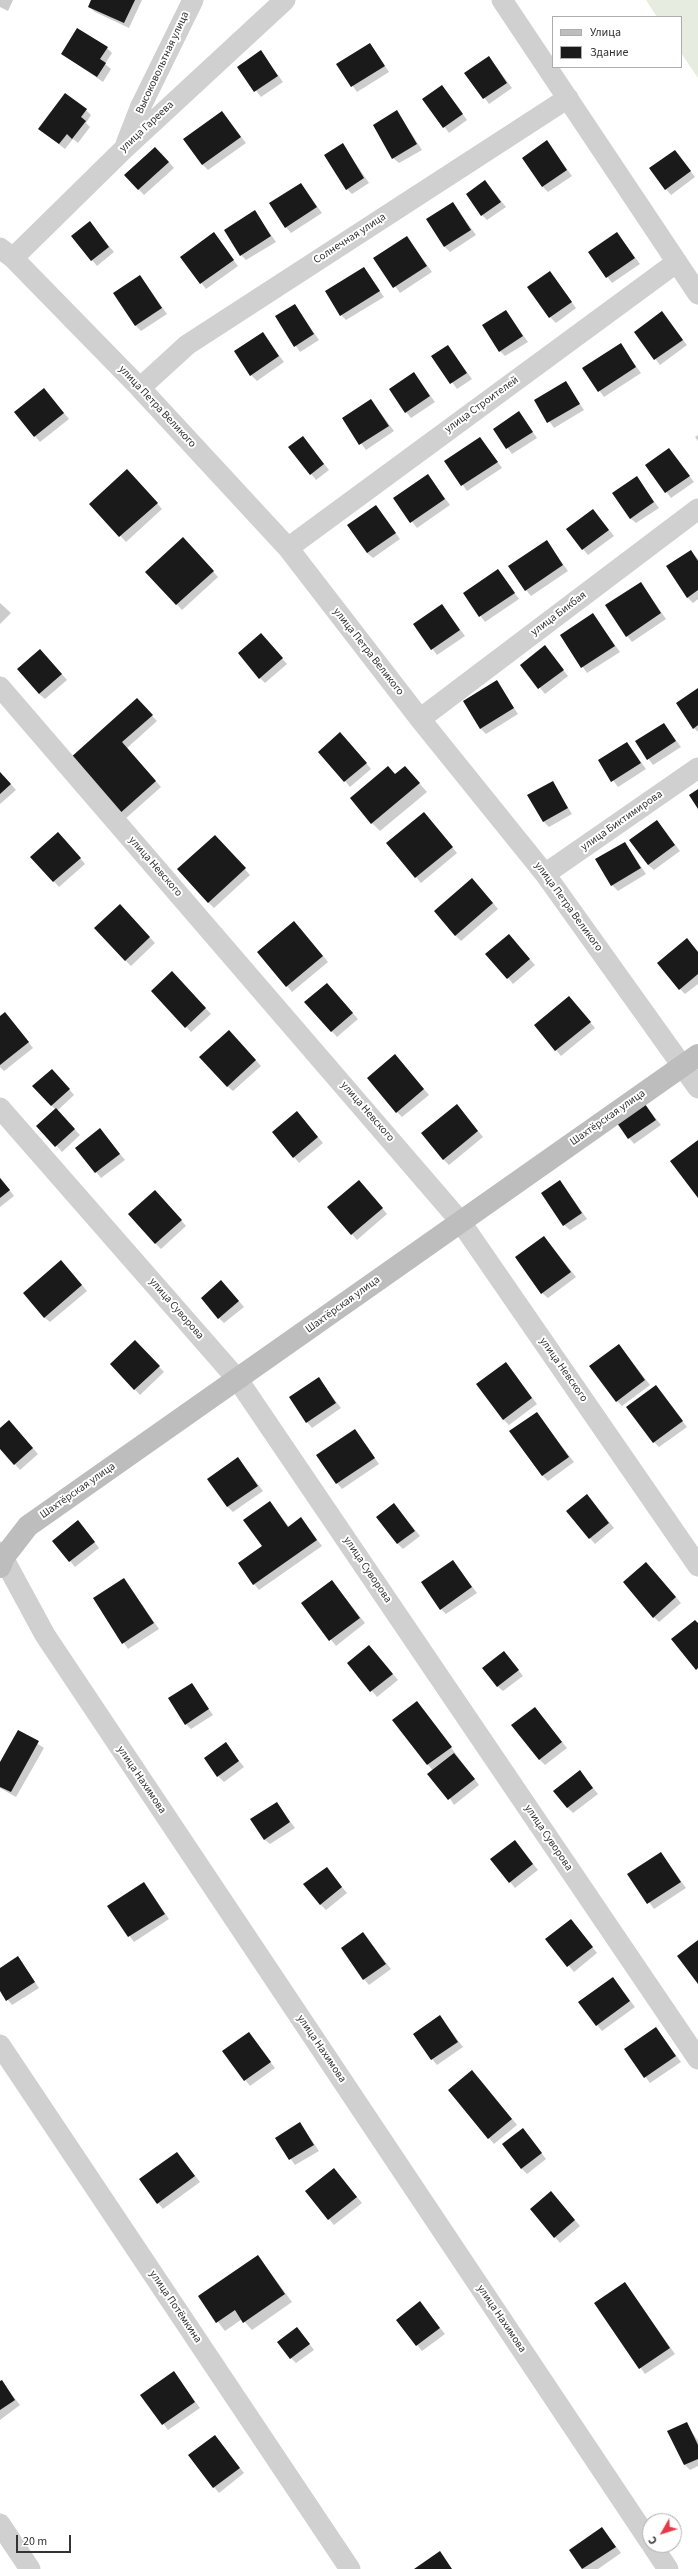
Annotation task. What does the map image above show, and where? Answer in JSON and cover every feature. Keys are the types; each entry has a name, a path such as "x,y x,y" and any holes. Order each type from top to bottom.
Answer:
{"street":[{"name":"Высоковольтная улица","path":"125,148 140,108 193,0"},
{"name":"улица Гареева","path":"6,253 125,148 285,0"},
{"path":"502,0 698,294"},
{"name":"Солнечная улица","path":"140,388 187,345 568,98"},
{"name":"улица Петра Великого","path":"6,253 140,388 288,548 420,719 545,874 690,1061 698,1088"},
{"name":"улица Строителей","path":"288,548 677,262"},
{"name":"улица Бикбая","path":"420,719 698,509"},
{"name":"улица Невского","path":"0,687 460,1221 698,1566"},
{"name":"улица Биктимирова","path":"545,874 698,768"},
{"name":"Шахтёрская улица","path":"1,1559 28,1526 238,1380 460,1221 690,1061"},
{"name":"улица Суворова","path":"0,1108 238,1380 698,2059"},
{"name":"улица Нахимова","path":"1,1559 45,1635 642,2530"},
{"name":"улица Потёмкина","path":"0,2045 350,2569"},
{"path":"0,2524 30,2569"},
{"path":"657,2553 668,2569"}],"shaded area":[{"path":"646,0 698,0 698,78 682,54 682,16 656,16"}],"building":[{"path":"91,0 135,0 124,23 88,7"},
{"path":"77,28 108,47 100,59 106,63 97,77 61,54"},
{"path":"370,43 385,66 351,87 336,64"},
{"path":"261,50 278,76 254,92 237,67"},
{"path":"489,56 507,83 483,99 464,73"},
{"path":"442,85 463,114 443,128 422,99"},
{"path":"65,93 87,109 81,117 86,121 72,139 67,134 59,144 38,129"},
{"path":"397,110 417,144 392,159 373,125"},
{"path":"222,111 241,137 202,165 183,139"},
{"path":"547,140 567,170 542,187 522,158"},
{"path":"343,143 364,178 346,190 324,155"},
{"path":"155,147 169,162 138,190 124,175"},
{"path":"675,150 691,171 665,190 649,168"},
{"path":"485,180 501,202 481,216 466,194"},
{"path":"301,183 317,207 285,228 269,203"},
{"path":"453,202 471,230 444,247 426,219"},
{"path":"255,210 271,236 240,256 224,230"},
{"path":"90,221 109,247 91,261 71,236"},
{"path":"214,232 234,260 200,284 180,257"},
{"path":"617,232 635,258 606,278 588,252"},
{"path":"407,236 427,266 393,288 373,258"},
{"path":"364,267 380,291 340,316 325,291"},
{"path":"550,271 572,302 549,318 527,287"},
{"path":"140,275 162,308 135,326 113,293"},
{"path":"295,304 314,334 294,347 275,316"},
{"path":"506,310 523,336 499,352 482,325"},
{"path":"662,311 683,340 654,360 634,332"},
{"path":"263,332 279,356 250,376 234,351"},
{"path":"621,343 636,367 598,392 582,368"},
{"path":"448,345 467,373 450,384 431,356"},
{"path":"414,372 430,396 405,413 389,389"},
{"path":"566,381 580,404 547,423 534,400"},
{"path":"44,388 64,413 34,437 14,412"},
{"path":"371,399 389,426 359,445 342,418"},
{"path":"519,411 533,432 506,449 493,429"},
{"path":"303,436 324,464 310,475 288,447"},
{"path":"480,437 498,462 461,486 444,461"},
{"path":"669,448 690,476 665,493 645,465"},
{"path":"127,469 158,503 119,537 89,504"},
{"path":"428,474 445,499 410,523 393,498"},
{"path":"637,476 654,502 630,519 612,493"},
{"path":"376,505 396,533 367,553 347,525"},
{"path":"593,509 609,530 582,550 566,529"},
{"path":"183,537 214,571 176,605 145,572"},
{"path":"547,540 563,565 525,591 508,566"},
{"path":"691,550 698,561 698,590 687,598 666,566"},
{"path":"498,569 515,593 479,617 463,593"},
{"path":"641,582 661,613 626,637 605,605"},
{"path":"442,604 460,630 431,650 413,624"},
{"path":"593,613 615,646 581,668 560,635"},
{"path":"261,633 283,658 259,679 238,653"},
{"path":"545,645 564,670 538,689 520,665"},
{"path":"40,649 62,674 39,694 17,669"},
{"path":"497,680 514,708 480,729 463,701"},
{"path":"698,688 698,725 693,729 676,703"},
{"path":"137,698 153,715 122,742 156,781 118,815 69,759"},
{"path":"664,723 676,741 647,760 635,741"},
{"path":"340,732 367,763 344,782 318,752"},
{"path":"627,742 641,763 611,782 598,760"},
{"path":"388,766 395,774 405,766 420,783 371,824 350,798"},
{"path":"0,772 11,784 0,794"},
{"path":"553,781 568,808 543,822 527,795"},
{"path":"698,789 698,809 689,795"},
{"path":"424,812 453,847 415,878 386,843"},
{"path":"657,820 675,845 648,865 629,840"},
{"path":"58,832 81,858 53,882 30,857"},
{"path":"215,835 246,868 208,903 177,869"},
{"path":"625,842 641,868 611,886 595,859"},
{"path":"472,878 493,903 455,936 434,911"},
{"path":"120,904 150,937 125,961 94,928"},
{"path":"294,921 323,956 286,987 257,952"},
{"path":"509,934 530,959 507,979 485,954"},
{"path":"687,938 698,952 698,974 679,990 657,963"},
{"path":"172,971 206,1008 185,1028 151,991"},
{"path":"327,983 353,1013 331,1032 304,1002"},
{"path":"569,996 591,1022 555,1051 534,1025"},
{"path":"5,1012 29,1042 0,1065 0,1016"},
{"path":"229,1030 256,1060 227,1087 199,1057"},
{"path":"395,1054 424,1089 396,1113 367,1078"},
{"path":"52,1069 70,1089 51,1106 32,1086"},
{"path":"457,1104 478,1131 443,1160 421,1133"},
{"path":"645,1104 656,1120 628,1139 617,1123"},
{"path":"56,1108 75,1129 55,1147 36,1126"},
{"path":"297,1111 318,1137 293,1158 272,1132"},
{"path":"100,1128 120,1154 95,1173 75,1148"},
{"path":"698,1140 698,1198 670,1161"},
{"path":"0,1178 10,1190 0,1198"},
{"path":"359,1180 383,1208 351,1235 327,1207"},
{"path":"560,1180 582,1213 563,1226 541,1193"},
{"path":"155,1190 182,1220 155,1244 128,1214"},
{"path":"544,1236 571,1272 541,1294 515,1257"},
{"path":"61,1260 82,1285 44,1318 23,1293"},
{"path":"221,1280 239,1301 218,1319 201,1298"},
{"path":"135,1340 160,1366 134,1390 110,1364"},
{"path":"619,1344 645,1380 616,1402 589,1366"},
{"path":"506,1362 532,1398 503,1420 476,1384"},
{"path":"319,1377 336,1403 306,1423 289,1397"},
{"path":"656,1385 683,1421 653,1443 626,1407"},
{"path":"537,1412 569,1457 542,1476 509,1431"},
{"path":"9,1420 33,1448 14,1465 0,1449 0,1428"},
{"path":"355,1429 375,1458 336,1484 316,1455"},
{"path":"238,1457 258,1486 227,1507 207,1479"},
{"path":"587,1494 609,1523 589,1539 566,1511"},
{"path":"270,1501 288,1527 301,1517 317,1540 253,1585 238,1563 262,1546 243,1520"},
{"path":"394,1503 415,1531 397,1544 376,1517"},
{"path":"78,1520 95,1542 69,1562 52,1541"},
{"path":"453,1560 472,1587 440,1610 421,1582"},
{"path":"646,1562 676,1597 653,1618 623,1582"},
{"path":"124,1578 154,1623 122,1644 93,1598"},
{"path":"332,1580 360,1618 329,1641 301,1603"},
{"path":"695,1620 698,1623 698,1668 696,1670 671,1639"},
{"path":"369,1645 393,1674 370,1692 347,1663"},
{"path":"504,1651 519,1670 497,1687 482,1668"},
{"path":"192,1683 209,1709 185,1725 168,1698"},
{"path":"417,1701 452,1747 427,1765 392,1720"},
{"path":"535,1707 562,1742 539,1760 511,1725"},
{"path":"18,1730 39,1741 11,1792 0,1787 0,1762"},
{"path":"226,1742 239,1761 217,1777 204,1758"},
{"path":"454,1753 475,1779 448,1800 427,1774"},
{"path":"580,1770 593,1788 567,1808 553,1791"},
{"path":"277,1802 290,1822 264,1840 250,1819"},
{"path":"515,1840 533,1864 509,1883 490,1859"},
{"path":"661,1852 681,1882 647,1904 627,1874"},
{"path":"327,1867 342,1887 320,1905 303,1884"},
{"path":"144,1882 165,1914 128,1937 107,1906"},
{"path":"571,1919 593,1947 567,1967 545,1939"},
{"path":"363,1932 386,1964 363,1980 341,1948"},
{"path":"698,1940 698,1984 677,1956"},
{"path":"18,1956 35,1982 6,2001 0,1991 0,1968"},
{"path":"613,1977 630,2001 596,2026 578,2002"},
{"path":"440,2015 458,2042 431,2060 413,2034"},
{"path":"656,2027 676,2056 644,2078 624,2049"},
{"path":"249,2032 271,2062 244,2081 222,2051"},
{"path":"472,2070 512,2119 488,2139 448,2090"},
{"path":"300,2122 314,2145 289,2160 275,2138"},
{"path":"523,2128 542,2153 521,2169 502,2144"},
{"path":"177,2152 195,2176 157,2204 139,2179"},
{"path":"334,2168 357,2197 328,2220 305,2191"},
{"path":"551,2191 575,2220 554,2238 530,2209"},
{"path":"258,2255 285,2294 243,2323 235,2310 216,2323 198,2296"},
{"path":"625,2282 670,2348 639,2369 594,2303"},
{"path":"420,2301 440,2328 416,2346 396,2320"},
{"path":"297,2327 310,2344 290,2359 277,2342"},
{"path":"174,2371 195,2402 162,2425 140,2395"},
{"path":"2,2380 15,2400 0,2410 0,2381"},
{"path":"687,2422 698,2445 698,2459 684,2465 667,2431"},
{"path":"215,2435 240,2468 213,2488 188,2455"},
{"path":"602,2527 616,2547 582,2569 569,2550"},
{"path":"440,2551 452,2569 414,2569"}]}
